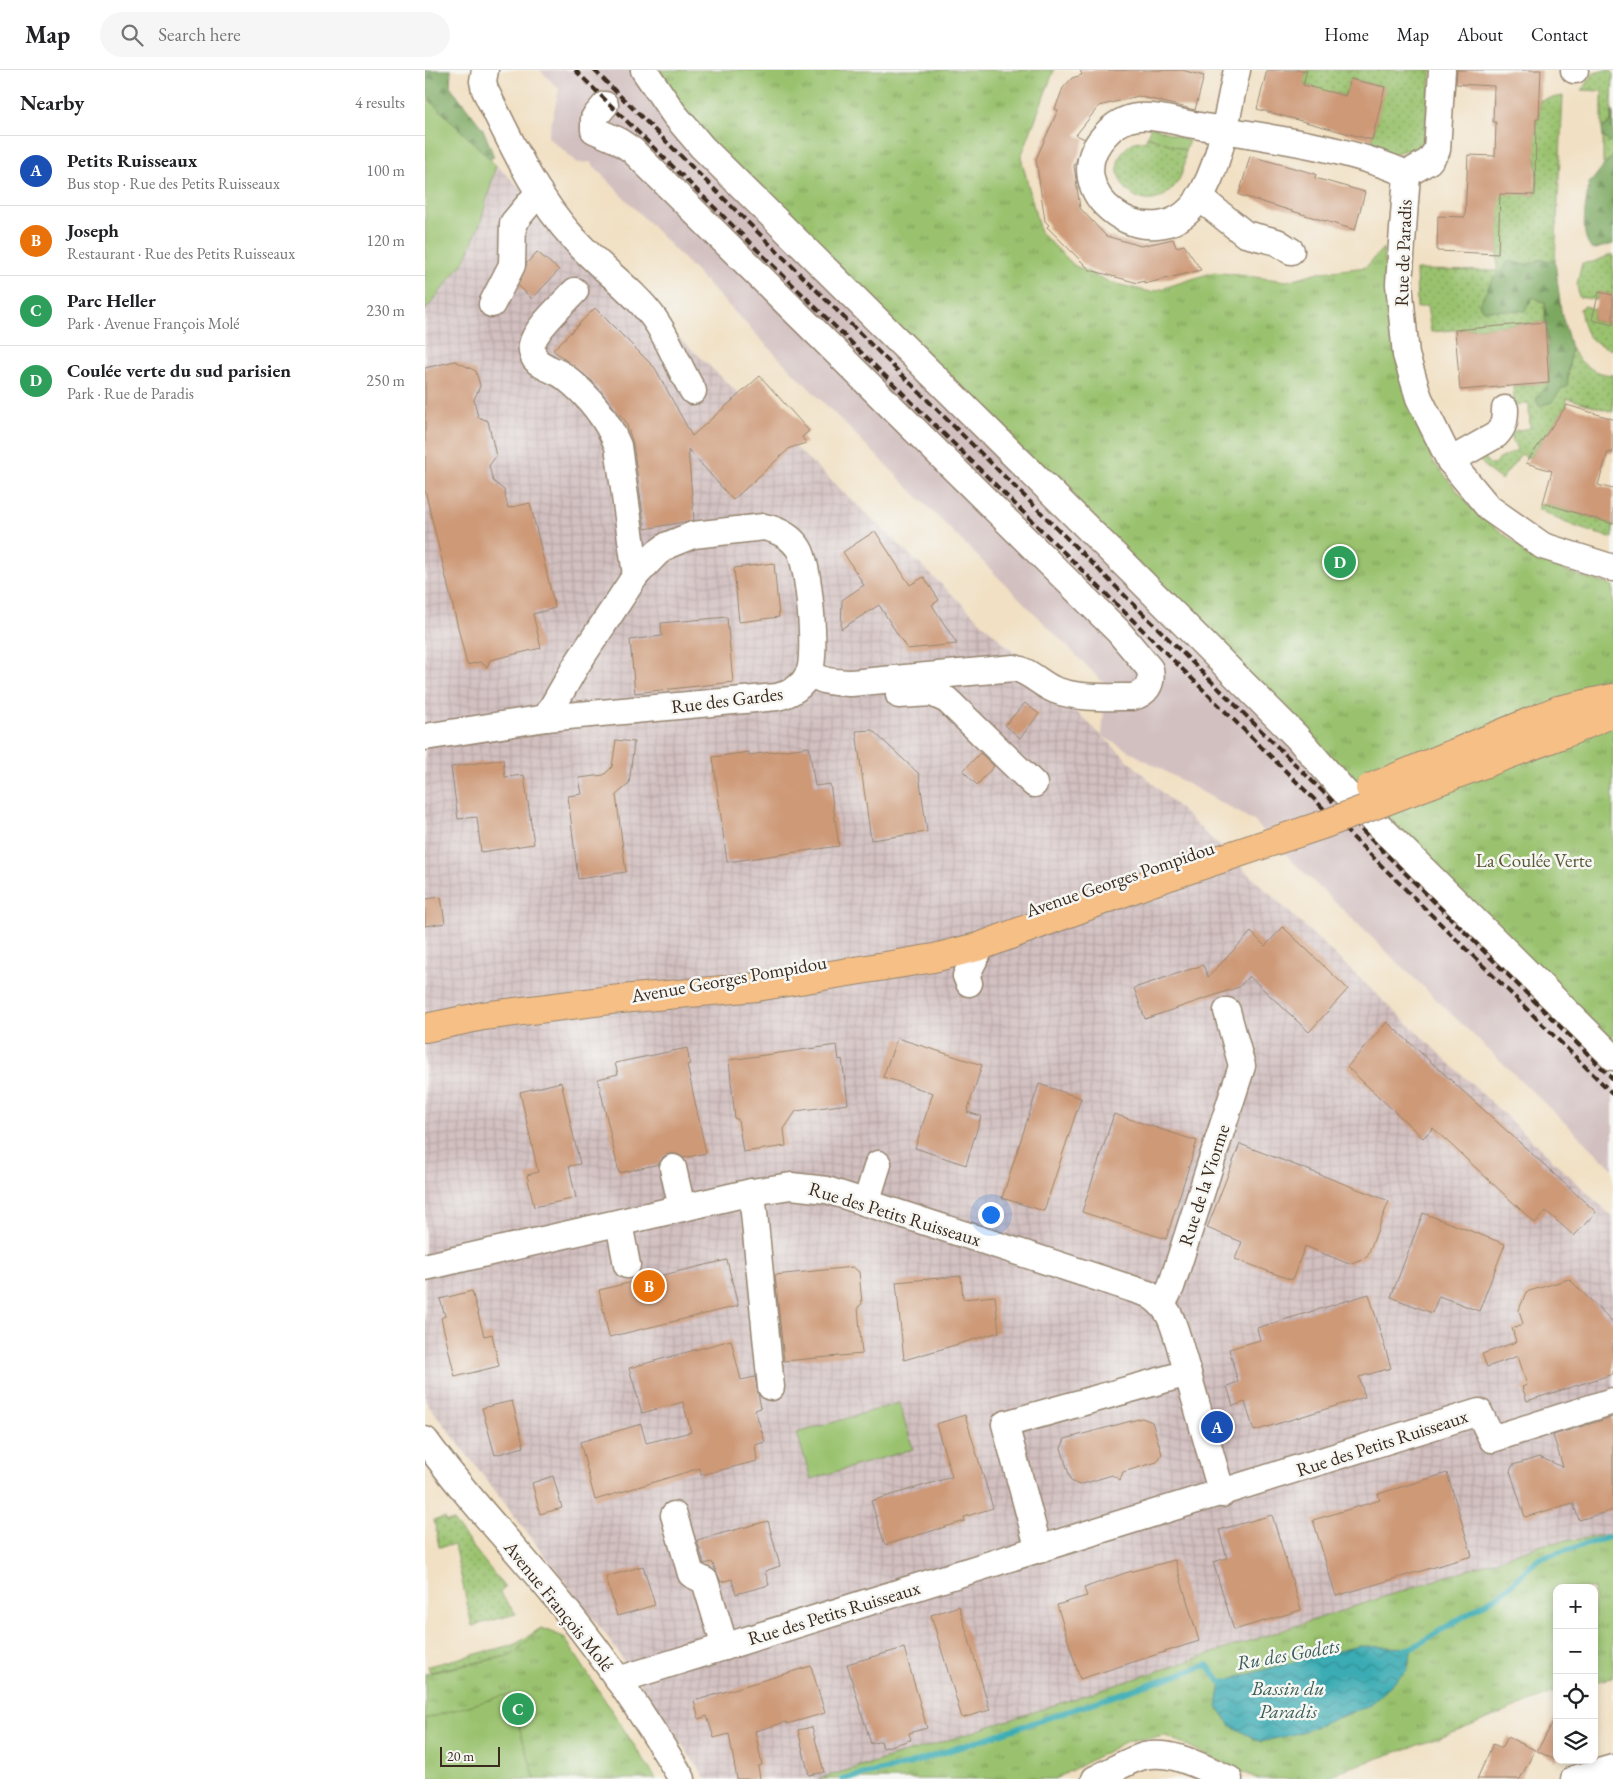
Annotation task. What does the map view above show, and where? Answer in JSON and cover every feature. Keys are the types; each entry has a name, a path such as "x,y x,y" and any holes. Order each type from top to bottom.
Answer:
{"main road":[{"name":"Avenue Georges Pompidou","path":"610,1000 734,976 914,949 1068,899 1325,824 1562,722 1613,698"},
{"name":"Avenue Georges Pompidou","path":"1562,722 1613,713"},
{"name":"Avenue Georges Pompidou","path":"425,1028 483,1016 610,1000 757,987 934,958 981,946 1151,875"},
{"name":"Avenue Georges Pompidou","path":"425,1013 483,1016"}],"street":[{"path":"485,70 483,81 485,90 539,192 574,239 652,316 665,334 681,373 693,391"},
{"path":"645,70 674,114 702,147 1297,736 1344,791 1613,1057"},
{"name":"Rue de Paradis","path":"1237,70 1223,129 1210,174 1198,199 1184,213 1169,221 1149,225 1130,222 1109,211 1096,192 1091,168 1093,157 1105,135 1119,123 1137,117 1150,116 1223,129 1258,134 1384,164 1407,174 1399,284 1406,355 1419,398 1450,461 1489,508 1543,546 1613,568"},
{"path":"1407,174 1429,161 1437,150 1442,70"},
{"path":"546,718 577,664 636,575 657,553 693,535 764,527 783,533 799,548 806,566 813,654 810,672 819,680 851,683 1014,668 1024,670 1055,690 1068,693 1132,698 1139,696 1148,687 1151,675 1150,669 1118,631 632,150 617,140 594,130 594,118 605,105"},
{"path":"492,304 512,265 513,223 539,192"},
{"path":"1198,199 1245,234 1277,242 1291,251"},
{"path":"1221,215 1280,228"},
{"path":"575,291 535,335 531,345 532,353 542,365 566,378 604,417 612,430 618,446 636,575"},
{"path":"1450,461 1496,435 1502,429 1505,409"},
{"name":"Rue des Gardes","path":"425,738 546,718 777,697 785,695 799,686 810,672"},
{"path":"851,683 889,696 924,693 939,695 947,700 1034,784"},
{"path":"934,958 967,979 981,946"},
{"name":"Rue de la Viorme","path":"1163,1304 1171,1287 1242,1066 1230,1019"},
{"path":"865,1202 878,1164"},
{"path":"673,1168 682,1208"},
{"name":"Rue des Petits Ruisseaux","path":"425,1267 752,1192 791,1186 810,1186 1148,1294 1163,1304"},
{"path":"752,1192 771,1387"},
{"path":"619,1223 627,1265"},
{"path":"1163,1304 1172,1321 1222,1494"},
{"path":"1039,1550 1005,1424 1187,1373"},
{"name":"Rue des Petits Ruisseaux","path":"618,1680 1222,1494 1479,1412 1492,1439 1613,1401"},
{"name":"Avenue François Molé","path":"425,1440 433,1465 566,1610 647,1721 682,1779"},
{"path":"674,1515 691,1574 705,1581 725,1647"},
{"path":"1095,1779 1144,1756 1166,1755 1188,1761 1229,1779"},
{"path":"1574,1779 1613,1768"}],"shaded area":[{"path":"540,70 637,70 1613,1047 1613,1169 1293,862 1254,821 1102,736 1106,685 781,360 590,162 578,163 548,137 559,89"},
{"path":"496,165 1613,1217 1613,1534 1545,1544 936,1744 818,1779 706,1779 606,1635 425,1400 425,311 465,260 481,221"}],"green space":[{"path":"425,70 451,70 450,86 483,129 494,157 480,163 425,97"},
{"name":"La Coulée Verte","path":"637,70 1054,70 1021,157 1040,232 1075,266 1112,283 1151,292 1214,272 1287,281 1315,273 1366,267 1383,248 1399,370 1433,461 1474,511 1526,551 1567,572 1613,586 1613,1047"},
{"path":"1307,70 1432,70 1425,130 1420,151 1403,151 1387,158 1372,140 1384,87 1351,79 1345,96 1332,92 1328,98 1318,92 1316,88 1302,84"},
{"path":"1611,70 1613,75 1611,122 1602,128 1602,91 1582,90 1594,73"},
{"path":"425,96 496,165 481,221 465,260 425,311"},
{"path":"1563,96 1555,261 1539,260 1527,265 1533,296 1545,303 1545,322 1431,332 1427,306 1417,308 1416,270 1497,271 1499,218 1481,193 1535,195 1537,182 1536,158 1534,158 1536,119 1539,119 1540,100"},
{"path":"1613,111 1613,139 1610,142 1603,137 1602,128 1611,122"},
{"path":"1151,126 1189,141 1185,150 1147,136"},
{"path":"1147,136 1185,150 1185,161 1183,171 1176,185 1160,198 1147,200 1135,196 1126,189 1120,178 1118,166 1121,154 1131,144 1146,140"},
{"path":"1603,137 1610,142 1613,139 1613,157 1603,164"},
{"path":"1613,157 1613,244 1592,250 1585,235 1584,227 1589,183"},
{"path":"1613,254 1613,295 1599,292 1596,300 1579,297 1577,284 1582,263 1593,262"},
{"path":"1539,260 1555,261 1561,311 1571,348 1567,387 1562,388 1552,402 1539,406 1536,399 1549,383 1545,303 1533,297 1525,311 1483,310 1479,305 1491,282 1509,261 1527,265"},
{"path":"1585,306 1595,309 1592,320 1613,325 1613,350 1592,340 1589,336 1580,309"},
{"path":"1571,348 1578,359 1588,367 1600,373 1613,375 1613,412 1567,398 1567,405 1529,458 1521,454 1501,480 1487,469 1475,454 1484,451 1485,459 1491,465 1517,450 1511,436 1514,431 1530,428 1529,404 1514,405 1513,386 1549,383 1562,388 1567,387"},
{"path":"1543,503 1613,524 1613,538 1555,518 1537,508"},
{"path":"899,1403 913,1449 811,1479 797,1433"},
{"path":"445,1518 446,1521 453,1521 505,1588 500,1593 516,1614 472,1626 454,1545 439,1547 434,1520"},
{"path":"1613,1534 1613,1678 1598,1681 1598,1584 1553,1584 1553,1693 1445,1736 1340,1771 1325,1779 1258,1779 1167,1736 1127,1741 1055,1779 818,1779 936,1744 1545,1544"},
{"path":"541,1628 512,1655 430,1672 428,1666 516,1644"},
{"path":"541,1628 564,1637 656,1779 425,1779 425,1674 512,1655"},
{"path":"509,1694 535,1779 425,1779 425,1719"}],"water":[{"name":"Bassin du Paradis","path":"1359,1646 1412,1648 1407,1670 1368,1706 1299,1733 1261,1742 1231,1726 1217,1706 1221,1682"}],"building":[{"path":"1080,70 1182,70 1204,76 1195,110 1138,96 1099,106 1076,135 1085,139 1074,166 1080,208 1106,236 1141,246 1173,239 1176,247 1184,245 1201,270 1144,284 1144,281 1138,283 1090,270 1047,227 1049,225 1045,221 1036,159 1058,110 1055,109 1063,88 1072,78 1082,75"},
{"path":"1267,70 1307,70 1303,85 1345,96 1350,79 1385,87 1372,140 1257,109"},
{"path":"1457,70 1541,70 1539,119 1536,119 1535,195 1500,194 1498,254 1437,251 1438,216 1465,217 1468,155 1495,156 1496,122 1493,122 1494,86 1456,84"},
{"path":"1250,156 1316,174 1315,178 1365,192 1355,230 1239,195"},
{"path":"537,252 559,270 532,299 518,285 527,263"},
{"path":"1599,292 1613,295 1613,325 1592,320"},
{"path":"595,308 655,368 692,436 760,376 809,431 802,437 806,443 790,448 733,500 688,449 694,520 645,529 633,444 626,422 592,381 553,350"},
{"path":"1545,322 1549,383 1460,390 1455,330"},
{"path":"455,361 476,371 480,386 474,400 478,417 488,421 496,456 489,466 493,481 504,490 508,508 530,503 555,608 533,614 541,648 490,660 487,667 480,662 467,665 425,490 425,368"},
{"path":"1567,405 1613,419 1613,453 1608,452 1598,485 1613,489 1613,524 1543,503 1552,471 1526,463"},
{"path":"875,531 910,585 924,577 939,600 932,605 957,644 907,649 879,605 841,629 842,600 864,585 843,552"},
{"path":"774,563 779,617 739,622 734,568"},
{"path":"727,617 733,682 635,693 630,640 662,636 661,623"},
{"path":"1025,703 1039,714 1020,738 1005,725"},
{"path":"872,730 919,774 927,832 871,840 856,731"},
{"path":"616,740 634,742 629,784 616,795 626,872 578,879 568,796 582,794 579,778 604,775 612,767"},
{"path":"809,747 815,786 830,784 839,846 727,862 713,757 749,752 749,755"},
{"path":"980,753 994,766 977,785 963,771"},
{"path":"503,759 505,777 524,775 534,844 481,852 477,817 458,819 451,767"},
{"path":"441,897 445,923 425,926 425,899"},
{"path":"1283,927 1348,989 1309,1032 1249,976 1239,987 1145,1019 1134,988 1203,965 1208,977 1251,932 1265,946"},
{"path":"1387,1022 1596,1212 1574,1236 1546,1211 1535,1223 1433,1128 1423,1138 1347,1067"},
{"path":"897,1038 982,1065 967,1112 981,1116 966,1165 915,1148 933,1093 883,1077"},
{"path":"837,1045 839,1060 842,1059 848,1104 796,1111 784,1129 786,1146 743,1152 738,1119 735,1119 729,1060"},
{"path":"687,1048 690,1064 687,1065 706,1153 684,1158 677,1154 669,1154 663,1157 659,1164 619,1173 598,1079 618,1074 615,1063"},
{"path":"561,1082 580,1164 569,1166 576,1198 534,1207 527,1175 538,1172 520,1092"},
{"path":"1039,1084 1081,1098 1044,1211 1002,1198"},
{"path":"1114,1114 1197,1141 1166,1239 1082,1212"},
{"path":"1240,1144 1389,1201 1367,1257 1349,1264 1305,1246 1292,1280 1235,1259 1242,1242 1207,1228"},
{"path":"1423,1213 1505,1244 1479,1311 1439,1296 1432,1313 1391,1297"},
{"path":"727,1260 738,1306 609,1337 599,1290"},
{"path":"853,1267 859,1272 862,1304 858,1307 862,1354 784,1361 775,1275"},
{"path":"961,1276 963,1299 995,1296 999,1332 904,1360 896,1282"},
{"path":"1569,1279 1613,1322 1613,1374 1527,1401 1522,1387 1527,1385 1518,1356 1487,1367 1482,1354 1516,1342 1512,1328 1523,1324 1519,1310 1526,1292"},
{"path":"472,1291 484,1336 492,1334 499,1366 455,1377 441,1318 445,1316 440,1299"},
{"path":"1369,1294 1391,1368 1359,1377 1365,1397 1254,1431 1245,1402 1233,1406 1227,1386 1238,1382 1229,1349 1260,1340 1257,1328"},
{"path":"731,1340 741,1380 755,1377 761,1408 755,1410 765,1442 755,1445 757,1461 701,1475 700,1468 595,1500 580,1442 641,1424 646,1443 691,1432 683,1402 642,1413 629,1368"},
{"path":"512,1401 524,1447 495,1455 482,1408"},
{"path":"965,1415 993,1508 964,1517 965,1521 885,1545 871,1501 952,1477 936,1424"},
{"path":"1613,1417 1613,1510 1579,1520 1573,1503 1525,1517 1510,1471 1513,1465 1539,1457 1563,1467 1553,1435"},
{"path":"1142,1418 1152,1422 1162,1454 1157,1462 1123,1472 1120,1480 1112,1475 1079,1485 1071,1481 1061,1448 1065,1439"},
{"path":"1447,1473 1472,1556 1336,1596 1313,1520 1380,1500 1378,1494"},
{"path":"553,1476 562,1508 540,1514 532,1483"},
{"path":"1272,1515 1301,1610 1234,1630 1213,1562 1227,1558 1219,1530"},
{"path":"768,1521 780,1566 765,1571 769,1585 736,1594 732,1579 721,1582 712,1562 704,1564 697,1540"},
{"path":"1175,1560 1199,1641 1080,1679 1057,1605 1087,1596 1084,1588 1125,1573"},
{"path":"643,1566 655,1605 617,1616 606,1577"},
{"path":"959,1606 990,1710 962,1718 931,1615"},
{"path":"904,1648 927,1728 909,1733 911,1740 883,1748 881,1741 871,1744 847,1664"},
{"path":"811,1666 825,1713 755,1731 762,1765 758,1766 760,1779 737,1779 729,1734 714,1738 707,1716 699,1719 694,1701"},
{"path":"1553,1722 1553,1759 1537,1751"},
{"path":"812,1727 824,1772 809,1775 798,1730"},
{"path":"1508,1737 1535,1750 1520,1779 1477,1779 1493,1744 1502,1748"}],"waterway":[{"name":"Ru des Godets","path":"1404,1650 1412,1648 1502,1593 1538,1559 1613,1536"},
{"name":"Ru des Godets","path":"842,1779 900,1767 1207,1665 1221,1682 1227,1681"}],"railway":[{"path":"575,70 1613,1094"},
{"path":"594,70 1613,1079"}],"place":[{"name":"Coulée verte du sud parisien","path":"1340,562"},
{"name":"Joseph","path":"649,1286"},
{"name":"Petits Ruisseaux","path":"1217,1427"},
{"name":"Parc Heller","path":"518,1709"}]}
